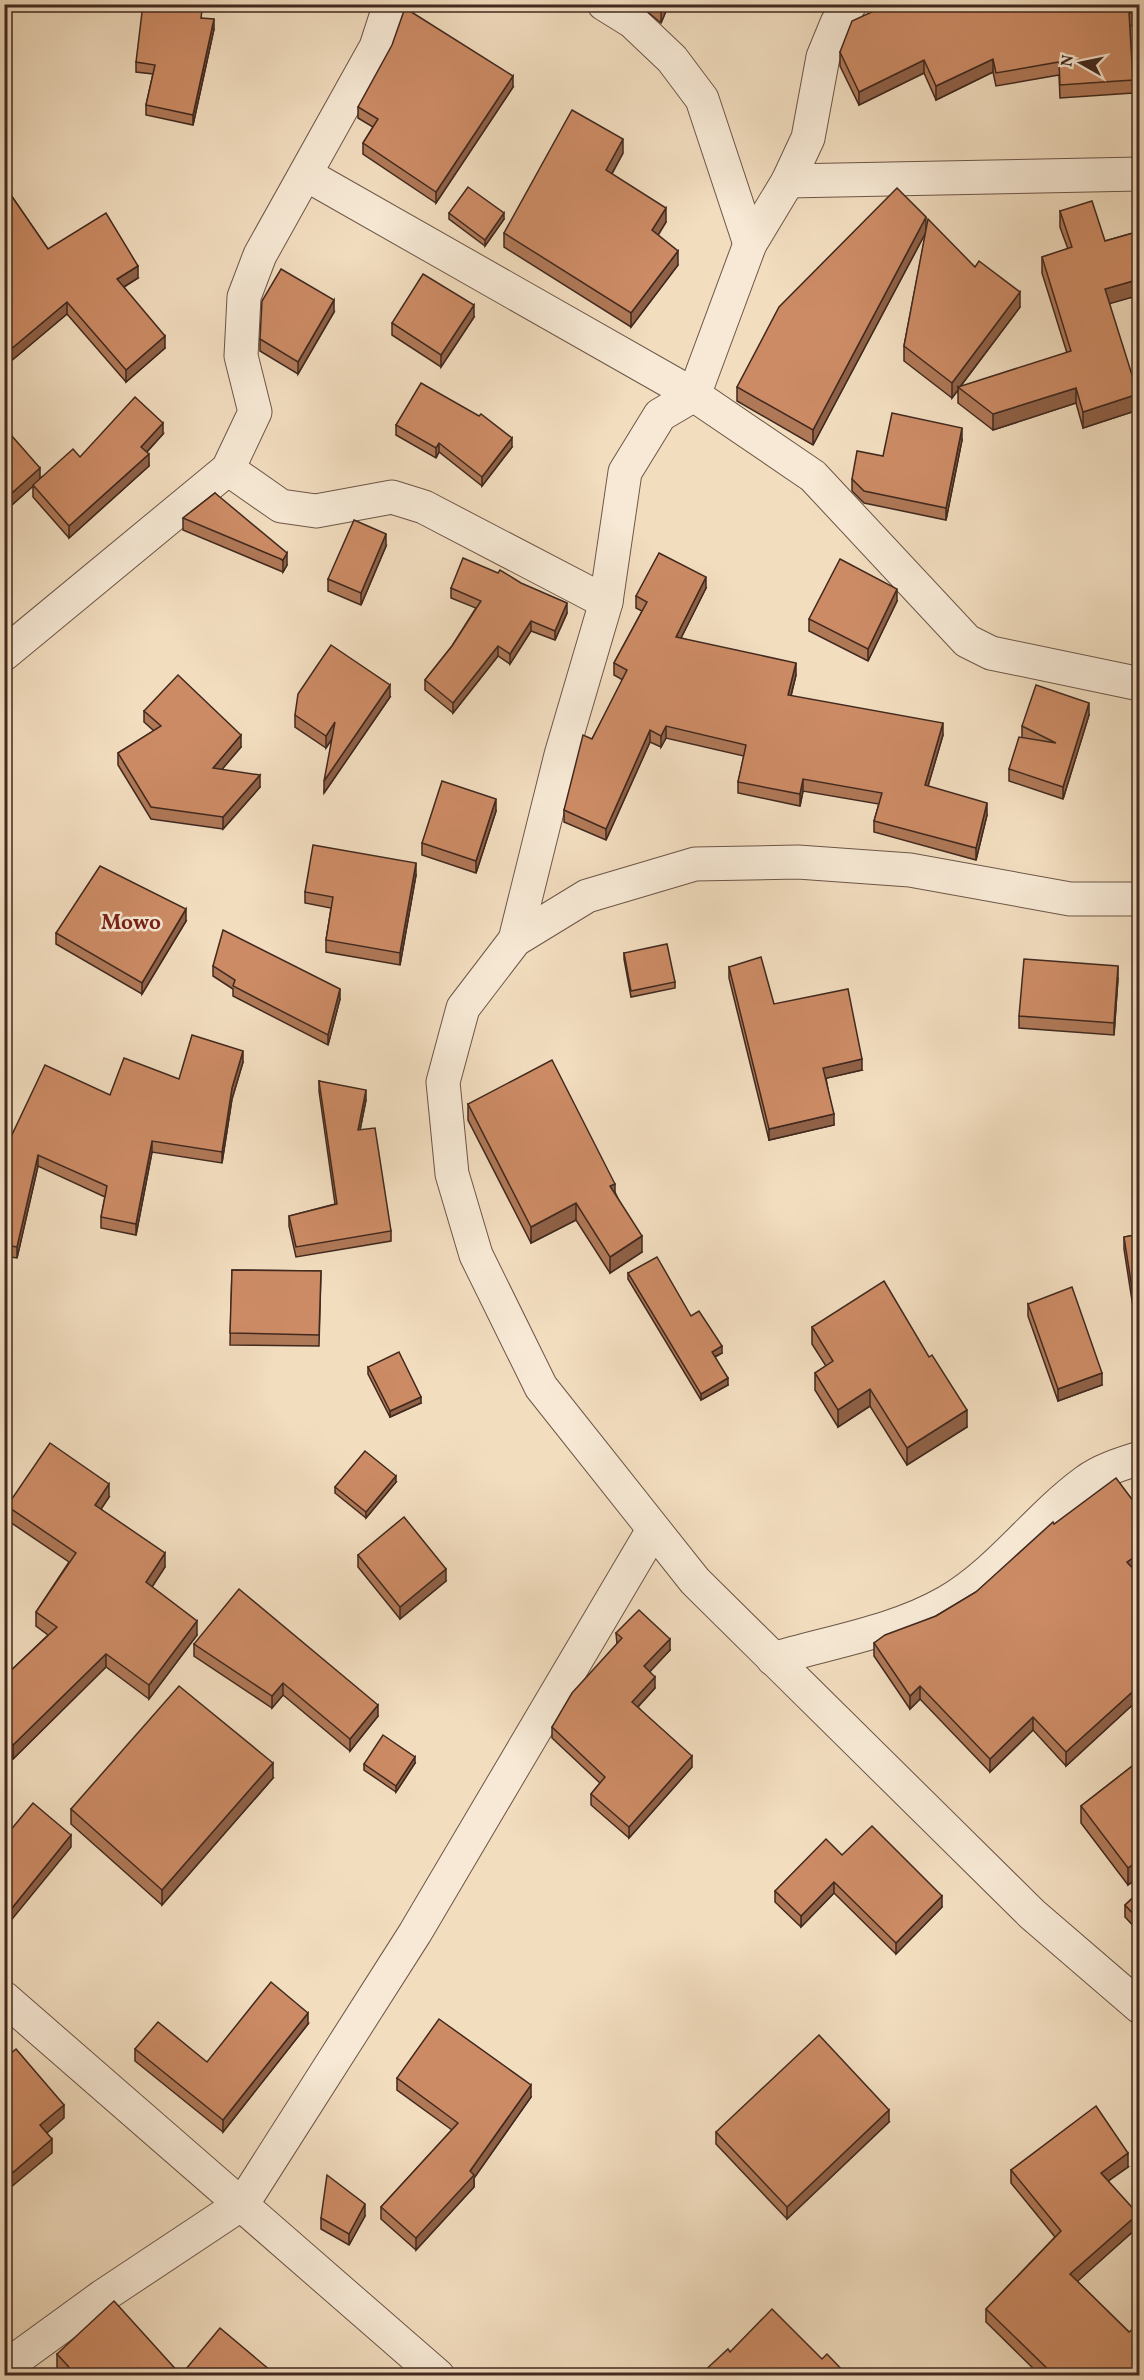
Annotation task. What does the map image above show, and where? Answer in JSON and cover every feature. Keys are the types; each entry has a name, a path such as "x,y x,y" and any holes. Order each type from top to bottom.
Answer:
{"street":[{"path":"4,654 228,468 255,412 241,356 244,297 260,255 307,175 376,47 390,4"},
{"path":"604,4 633,22 672,58 702,99 750,244"},
{"path":"515,940 561,754 606,602 626,472 660,415 694,395 750,244 788,181 808,138 823,57 837,24 850,4"},
{"path":"788,181 1140,174"},
{"path":"307,175 694,395 813,476 967,641 991,653 1140,684"},
{"path":"228,468 281,506 316,511 392,497 424,507 606,602"},
{"path":"1140,899 1070,899 888,869 798,862 695,864 587,896 515,940 464,1008 443,1082 452,1174 476,1255 541,1387 695,1581 1032,1914 1140,2007"},
{"path":"773,1659 901,1622 947,1601 991,1568 1086,1481 1116,1465 1140,1458"},
{"path":"4,2368 103,2296 243,2203 415,1933 653,1530"},
{"path":"4,1998 243,2203 438,2376"}],"building":[{"path":"143,4 202,10 201,18 214,19 193,115 146,105 155,65 136,62"},
{"path":"652,4 664,4 661,12"},
{"path":"889,4 1140,4 1140,10 1129,13 1133,80 1060,85 1059,62 996,73 993,59 936,86 924,60 859,92 840,52 852,21"},
{"path":"405,8 513,76 436,192 363,143 378,119 358,107 392,45"},
{"path":"572,110 623,139 606,170 666,208 652,230 678,251 631,313 504,233"},
{"path":"4,185 48,249 106,213 138,266 117,279 165,336 126,370 67,302 4,355"},
{"path":"468,187 504,213 485,240 449,213"},
{"path":"897,188 926,217 813,430 737,387 779,307"},
{"path":"1092,201 1105,241 1140,231 1140,279 1105,289 1138,394 1083,412 1076,388 993,414 958,387 1071,351 1042,257 1072,247 1060,211"},
{"path":"928,219 975,267 979,261 1020,292 952,383 904,346"},
{"path":"281,269 334,300 298,362 260,339 262,301"},
{"path":"423,274 474,305 441,355 392,323"},
{"path":"421,383 479,416 481,414 512,438 482,477 439,443 436,448 396,425"},
{"path":"135,397 163,423 141,447 149,454 69,526 33,485 73,449 80,457"},
{"path":"892,413 962,428 946,508 864,491 852,479 857,451 883,456"},
{"path":"4,427 40,468 4,500"},
{"path":"215,493 287,553 283,560 183,518"},
{"path":"354,520 386,534 361,593 328,579"},
{"path":"659,553 706,577 676,637 796,663 788,695 943,723 925,785 987,803 976,848 874,821 882,793 803,779 800,794 738,782 746,745 666,726 661,736 650,730 606,829 564,810 583,735 592,739 627,670 614,663 647,602 636,596"},
{"path":"463,558 498,573 500,570 521,583 567,603 555,631 531,621 510,654 498,646 453,703 425,680 452,646 481,601 451,588"},
{"path":"840,559 897,589 868,649 809,619"},
{"path":"331,645 390,685 324,781 335,722 326,736 295,715 298,694"},
{"path":"178,675 241,735 213,768 260,775 223,817 151,807 118,753 161,726 144,711"},
{"path":"1036,685 1089,703 1063,787 1009,769 1019,737 1056,743 1022,726"},
{"path":"442,781 496,799 476,861 422,843"},
{"path":"313,845 416,863 400,953 326,940 333,897 305,892"},
{"path":"100,866 186,909 142,983 56,933"},
{"path":"223,930 340,989 328,1035 233,986 235,980 213,966"},
{"path":"667,944 675,982 631,991 624,953"},
{"path":"761,957 774,1004 848,989 862,1059 823,1068 834,1114 769,1129 729,967"},
{"path":"1024,959 1118,966 1114,1023 1019,1016"},
{"path":"192,1035 243,1051 232,1088 222,1152 152,1141 136,1224 101,1217 107,1186 38,1155 17,1247 4,1245 4,1139 9,1141 45,1065 110,1095 124,1058 179,1079"},
{"path":"552,1060 615,1184 610,1186 642,1236 610,1257 576,1203 531,1227 468,1104"},
{"path":"319,1081 366,1090 358,1130 375,1128 391,1231 296,1247 289,1216 337,1204"},
{"path":"1140,1234 1140,1293 1133,1295 1124,1237"},
{"path":"657,1257 691,1316 699,1311 722,1346 712,1352 728,1378 701,1394 628,1273"},
{"path":"232,1270 321,1271 319,1335 230,1333"},
{"path":"884,1281 929,1357 932,1355 967,1410 907,1448 870,1389 838,1410 815,1373 833,1361 812,1327"},
{"path":"1072,1287 1102,1373 1058,1389 1028,1304"},
{"path":"399,1352 421,1397 390,1411 368,1367"},
{"path":"50,1443 109,1484 95,1505 165,1553 146,1582 197,1621 149,1685 106,1654 13,1745 4,1736 4,1677 57,1627 36,1612 76,1553 7,1506"},
{"path":"365,1451 396,1476 366,1512 335,1487"},
{"path":"1116,1478 1140,1510 1140,1553 1127,1562 1140,1576 1140,1685 1066,1752 1033,1717 990,1759 920,1686 910,1696 874,1643 885,1635 936,1616 976,1592 1053,1522 1054,1524"},
{"path":"404,1517 446,1569 400,1607 358,1555"},
{"path":"239,1589 378,1705 350,1739 283,1683 272,1696 194,1644"},
{"path":"639,1610 670,1639 644,1666 655,1677 632,1702 692,1756 629,1827 591,1794 605,1777 552,1727 572,1693 622,1638 616,1633"},
{"path":"179,1686 273,1763 162,1890 71,1809"},
{"path":"383,1735 415,1757 396,1786 364,1764"},
{"path":"1140,1760 1140,1859 1128,1868 1081,1806"},
{"path":"33,1803 71,1835 4,1918 4,1838"},
{"path":"872,1826 942,1896 896,1943 834,1882 801,1916 775,1891 826,1839 842,1855"},
{"path":"1140,1891 1140,1921 1125,1905"},
{"path":"271,1982 308,2013 223,2120 135,2049 158,2022 207,2062"},
{"path":"439,2019 531,2085 470,2171 474,2175 416,2238 381,2207 458,2123 397,2078"},
{"path":"819,2035 889,2110 787,2207 716,2132"},
{"path":"16,2049 64,2105 40,2125 52,2139 4,2180 4,2059"},
{"path":"1096,2106 1128,2153 1101,2173 1138,2214 1070,2274 1129,2332 1140,2324 1140,2376 1055,2376 986,2309 1061,2231 1011,2170"},
{"path":"327,2175 365,2204 349,2234 321,2218"},
{"path":"114,2301 181,2375 220,2328 277,2376 77,2376 57,2354"},
{"path":"772,2309 822,2359 827,2354 848,2376 699,2376 728,2349 730,2352"}],"district":[{"name":"Mowo","path":"131,923"}]}
